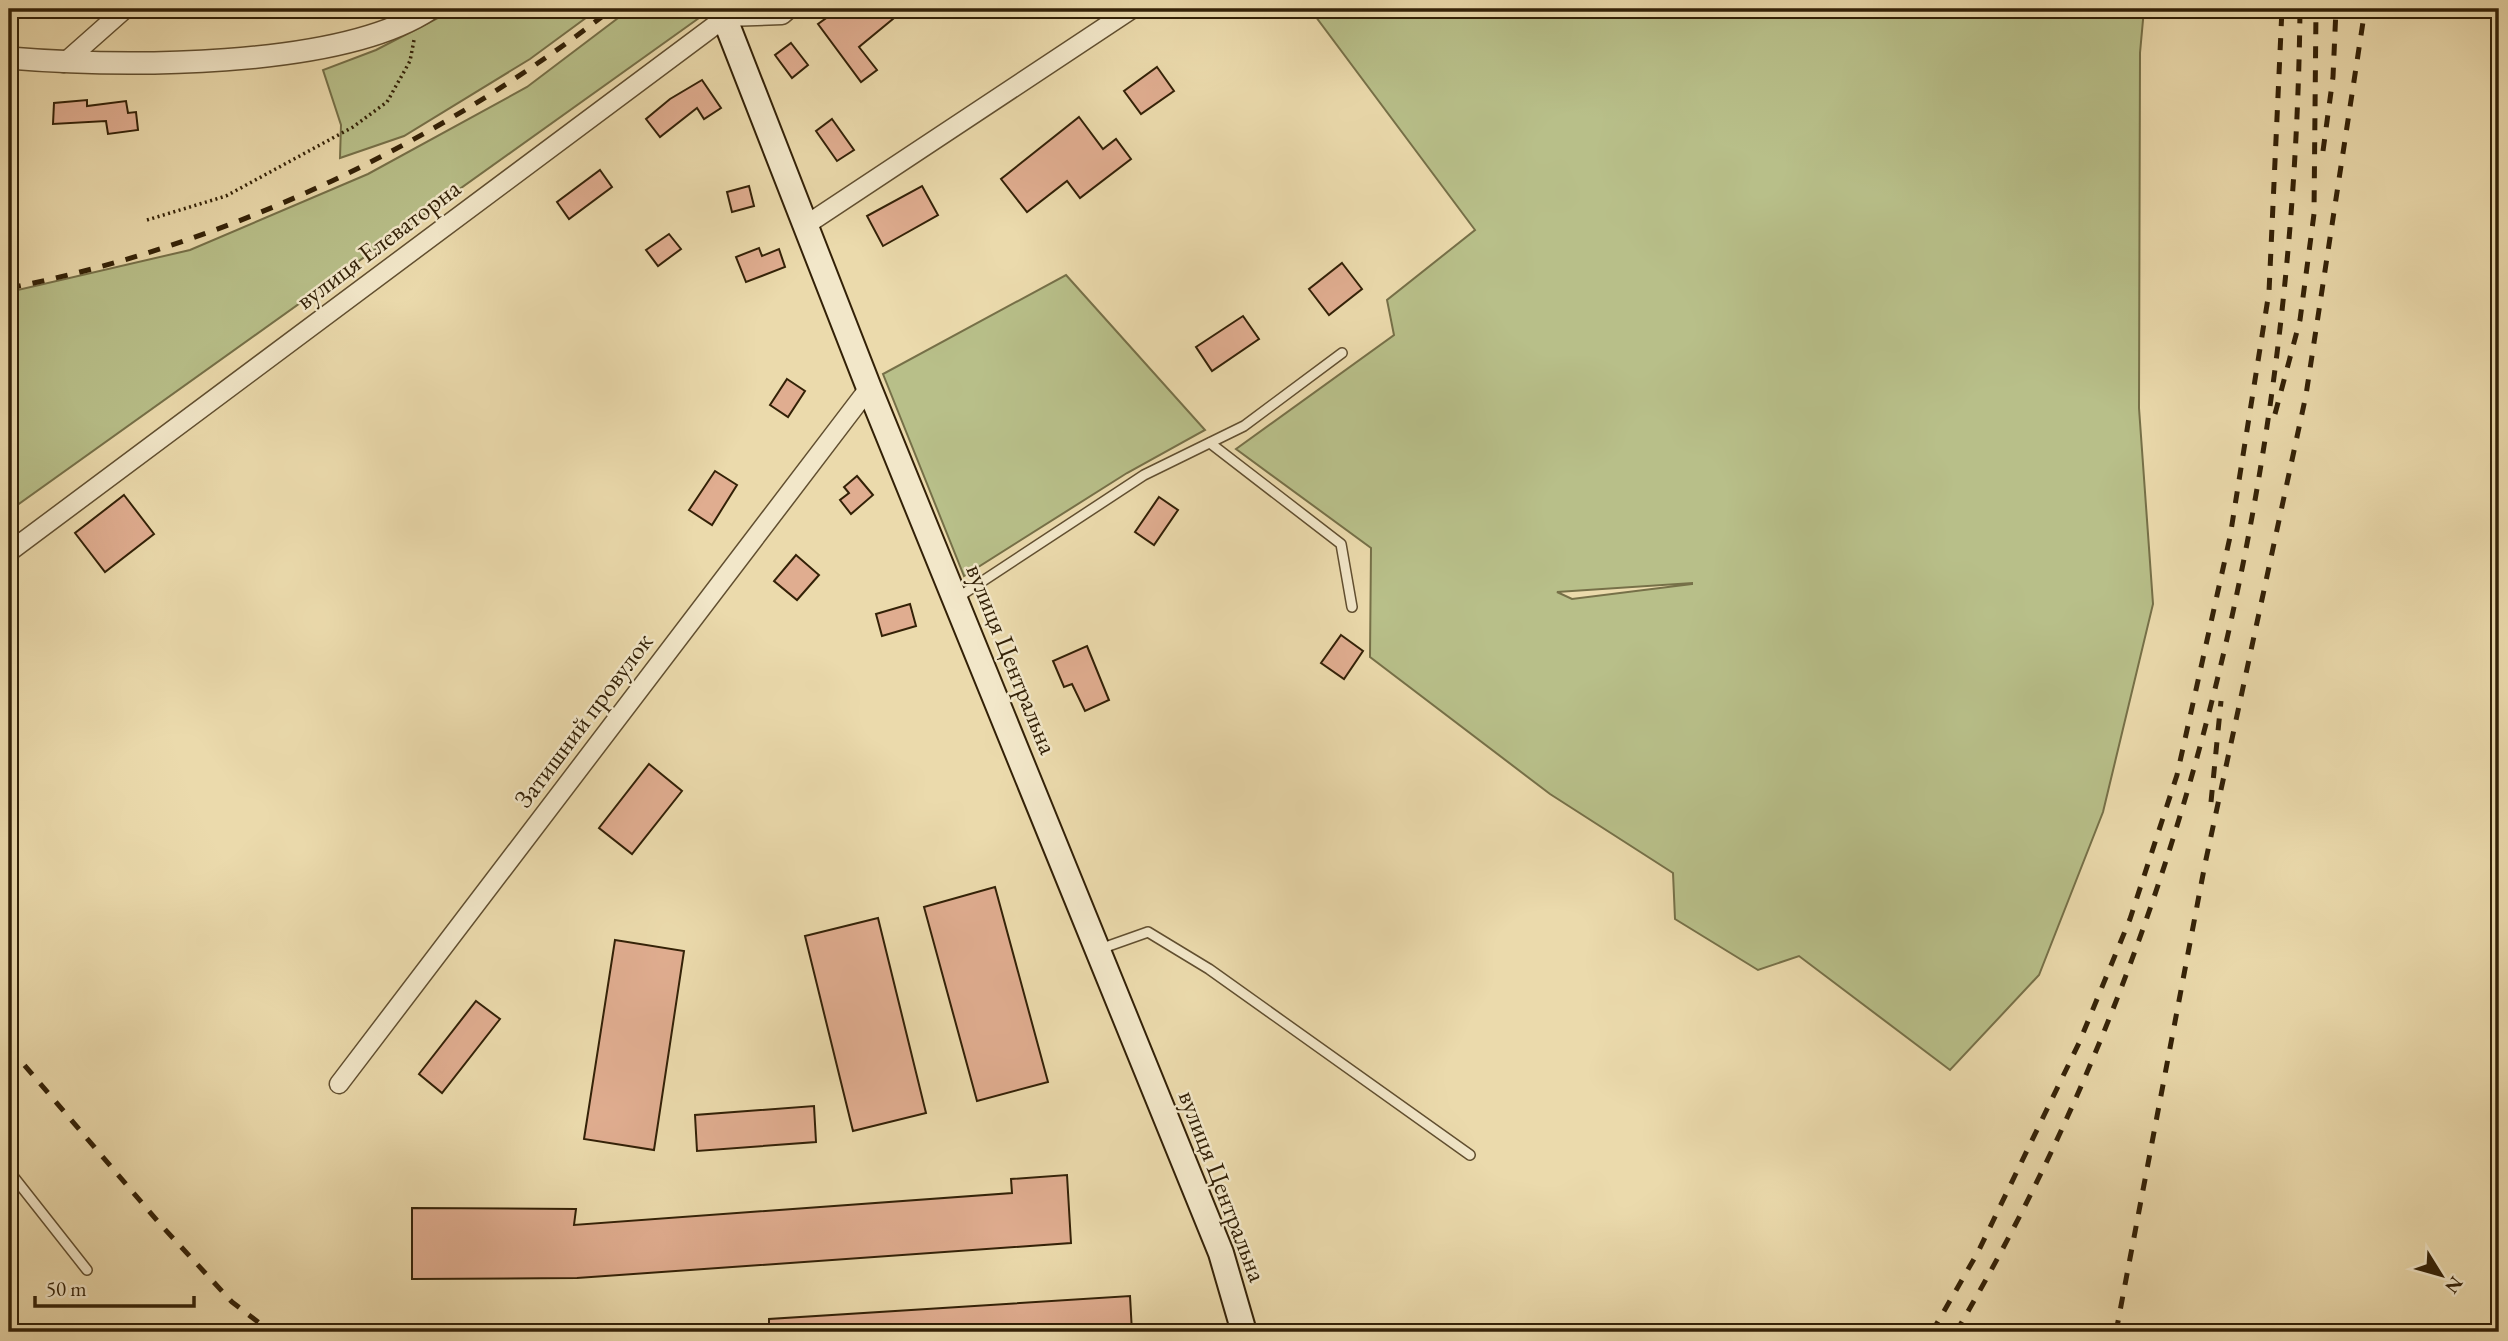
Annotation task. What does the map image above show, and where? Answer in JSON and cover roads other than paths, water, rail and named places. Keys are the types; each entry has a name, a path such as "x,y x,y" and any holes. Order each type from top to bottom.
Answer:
{"main road":[{"name":"вулиця Центральна","path":"724,13 869,388 1221,1252 1244,1332"}],"street":[{"path":"64,62 125,9"},
{"path":"724,13 782,15 789,9"},
{"path":"806,225 1132,9"},
{"path":"9,58 64,62 217,60 279,53 346,41 423,13"},
{"name":"вулиця Елеваторна","path":"9,552 724,13"},
{"name":"Затишний провулок","path":"339,1084 869,388"}],"lane":[{"path":"956,598 1144,475 1244,426 1342,353"},
{"path":"1210,443 1341,544 1352,607"},
{"path":"1098,949 1148,932 1209,969 1470,1155"},
{"path":"9,1171 87,1270"}],"railway":[{"path":"9,288 170,246 249,217 327,183 402,146 475,104 612,9"},
{"path":"1932,1332 1978,1252 2079,1043 2130,919 2177,775 2230,537 2269,292 2282,9"},
{"path":"1956,1332 2038,1180 2108,1022 2166,860 2214,693 2251,524 2277,353 2293,181 2300,9"},
{"path":"2275,414 2300,320 2314,214 2316,9"},
{"path":"2323,151 2333,77 2336,9"},
{"path":"2116,1332 2205,864 2306,395 2365,9"},
{"path":"2211,802 2221,701"},
{"path":"9,1047 160,1224 232,1302 271,1332"}]}
